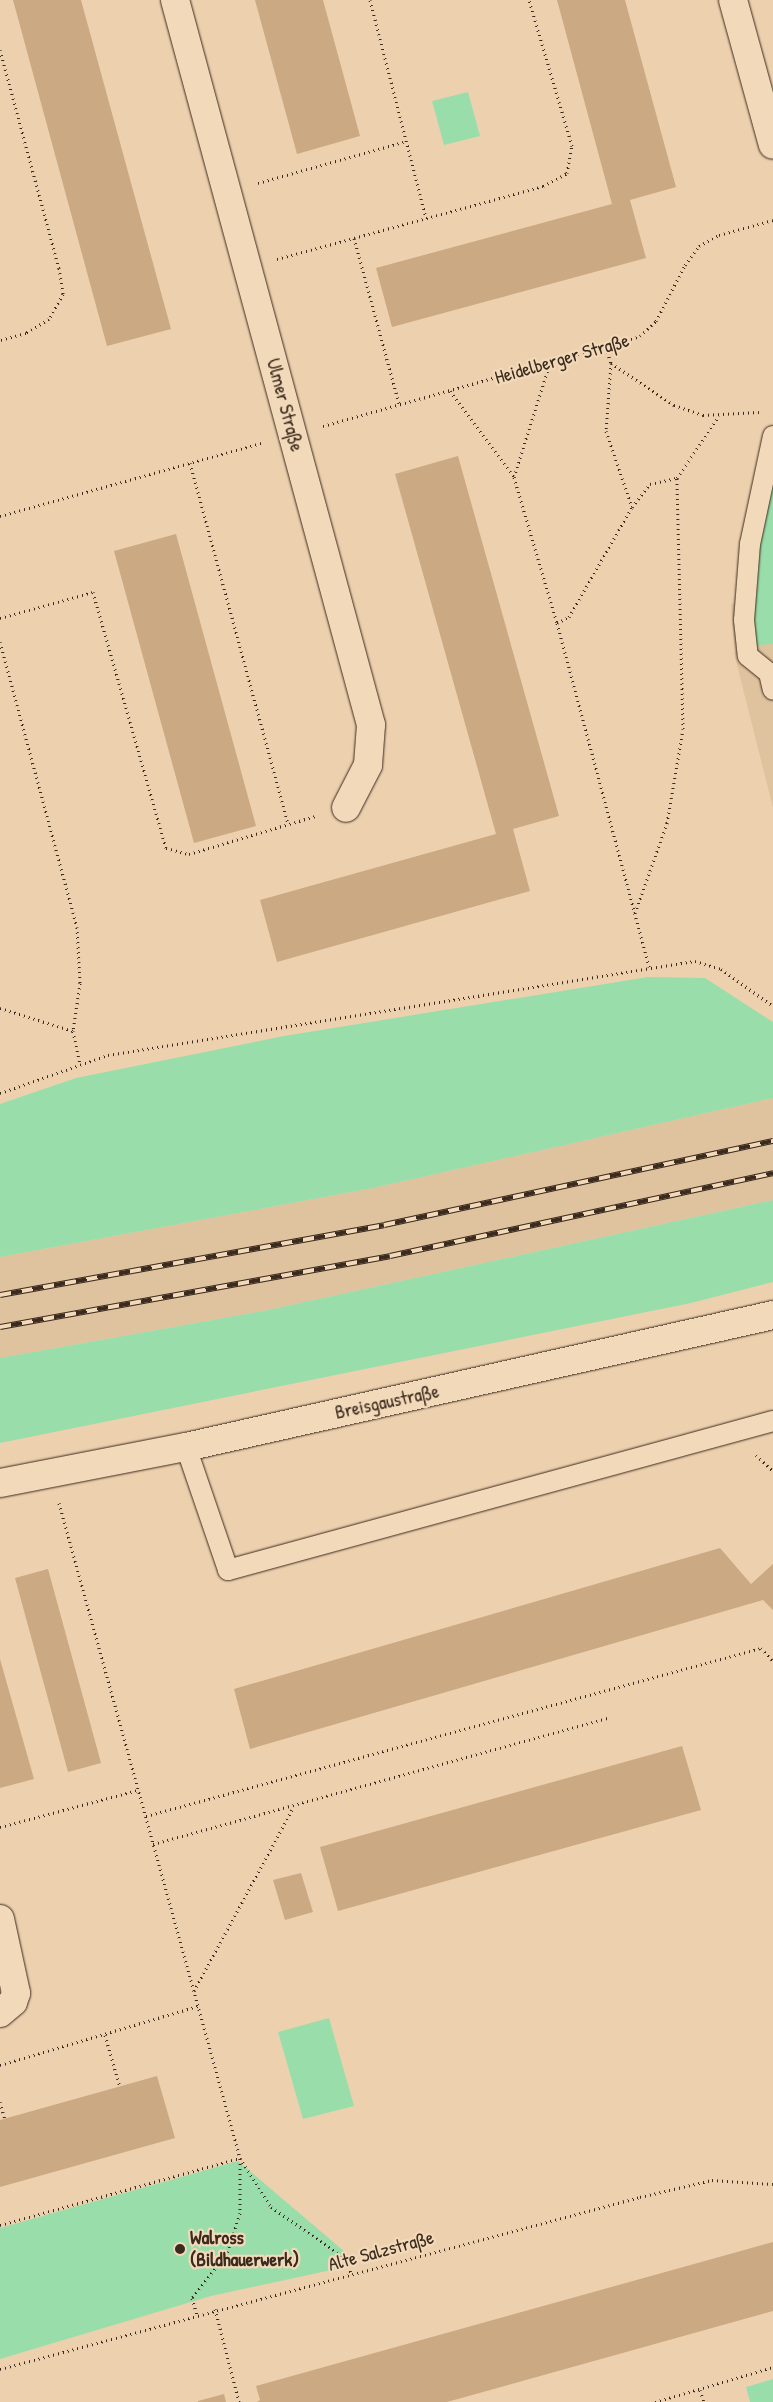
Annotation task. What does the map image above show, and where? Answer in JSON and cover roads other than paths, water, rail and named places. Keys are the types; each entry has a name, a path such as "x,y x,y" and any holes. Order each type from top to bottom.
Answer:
{"street":[{"name":"Ulmer Straße","path":"175,0 372,725 368,765 346,808"},
{"path":"733,0 773,146"},
{"name":"Breisgaustraße","path":"0,1483 186,1447 773,1315"},
{"path":"0,1919 16,1993 13,2002 0,2014"}],"lane":[{"path":"773,436 750,544 744,620 748,656 768,673 773,690"},
{"path":"186,1447 228,1570 773,1421"}],"railway":[{"path":"0,1295 384,1225 773,1141"},
{"path":"0,1327 390,1256 773,1173"}],"place":[{"name":"Walross (Bildhauerwerk)","path":"180,2249"}]}
